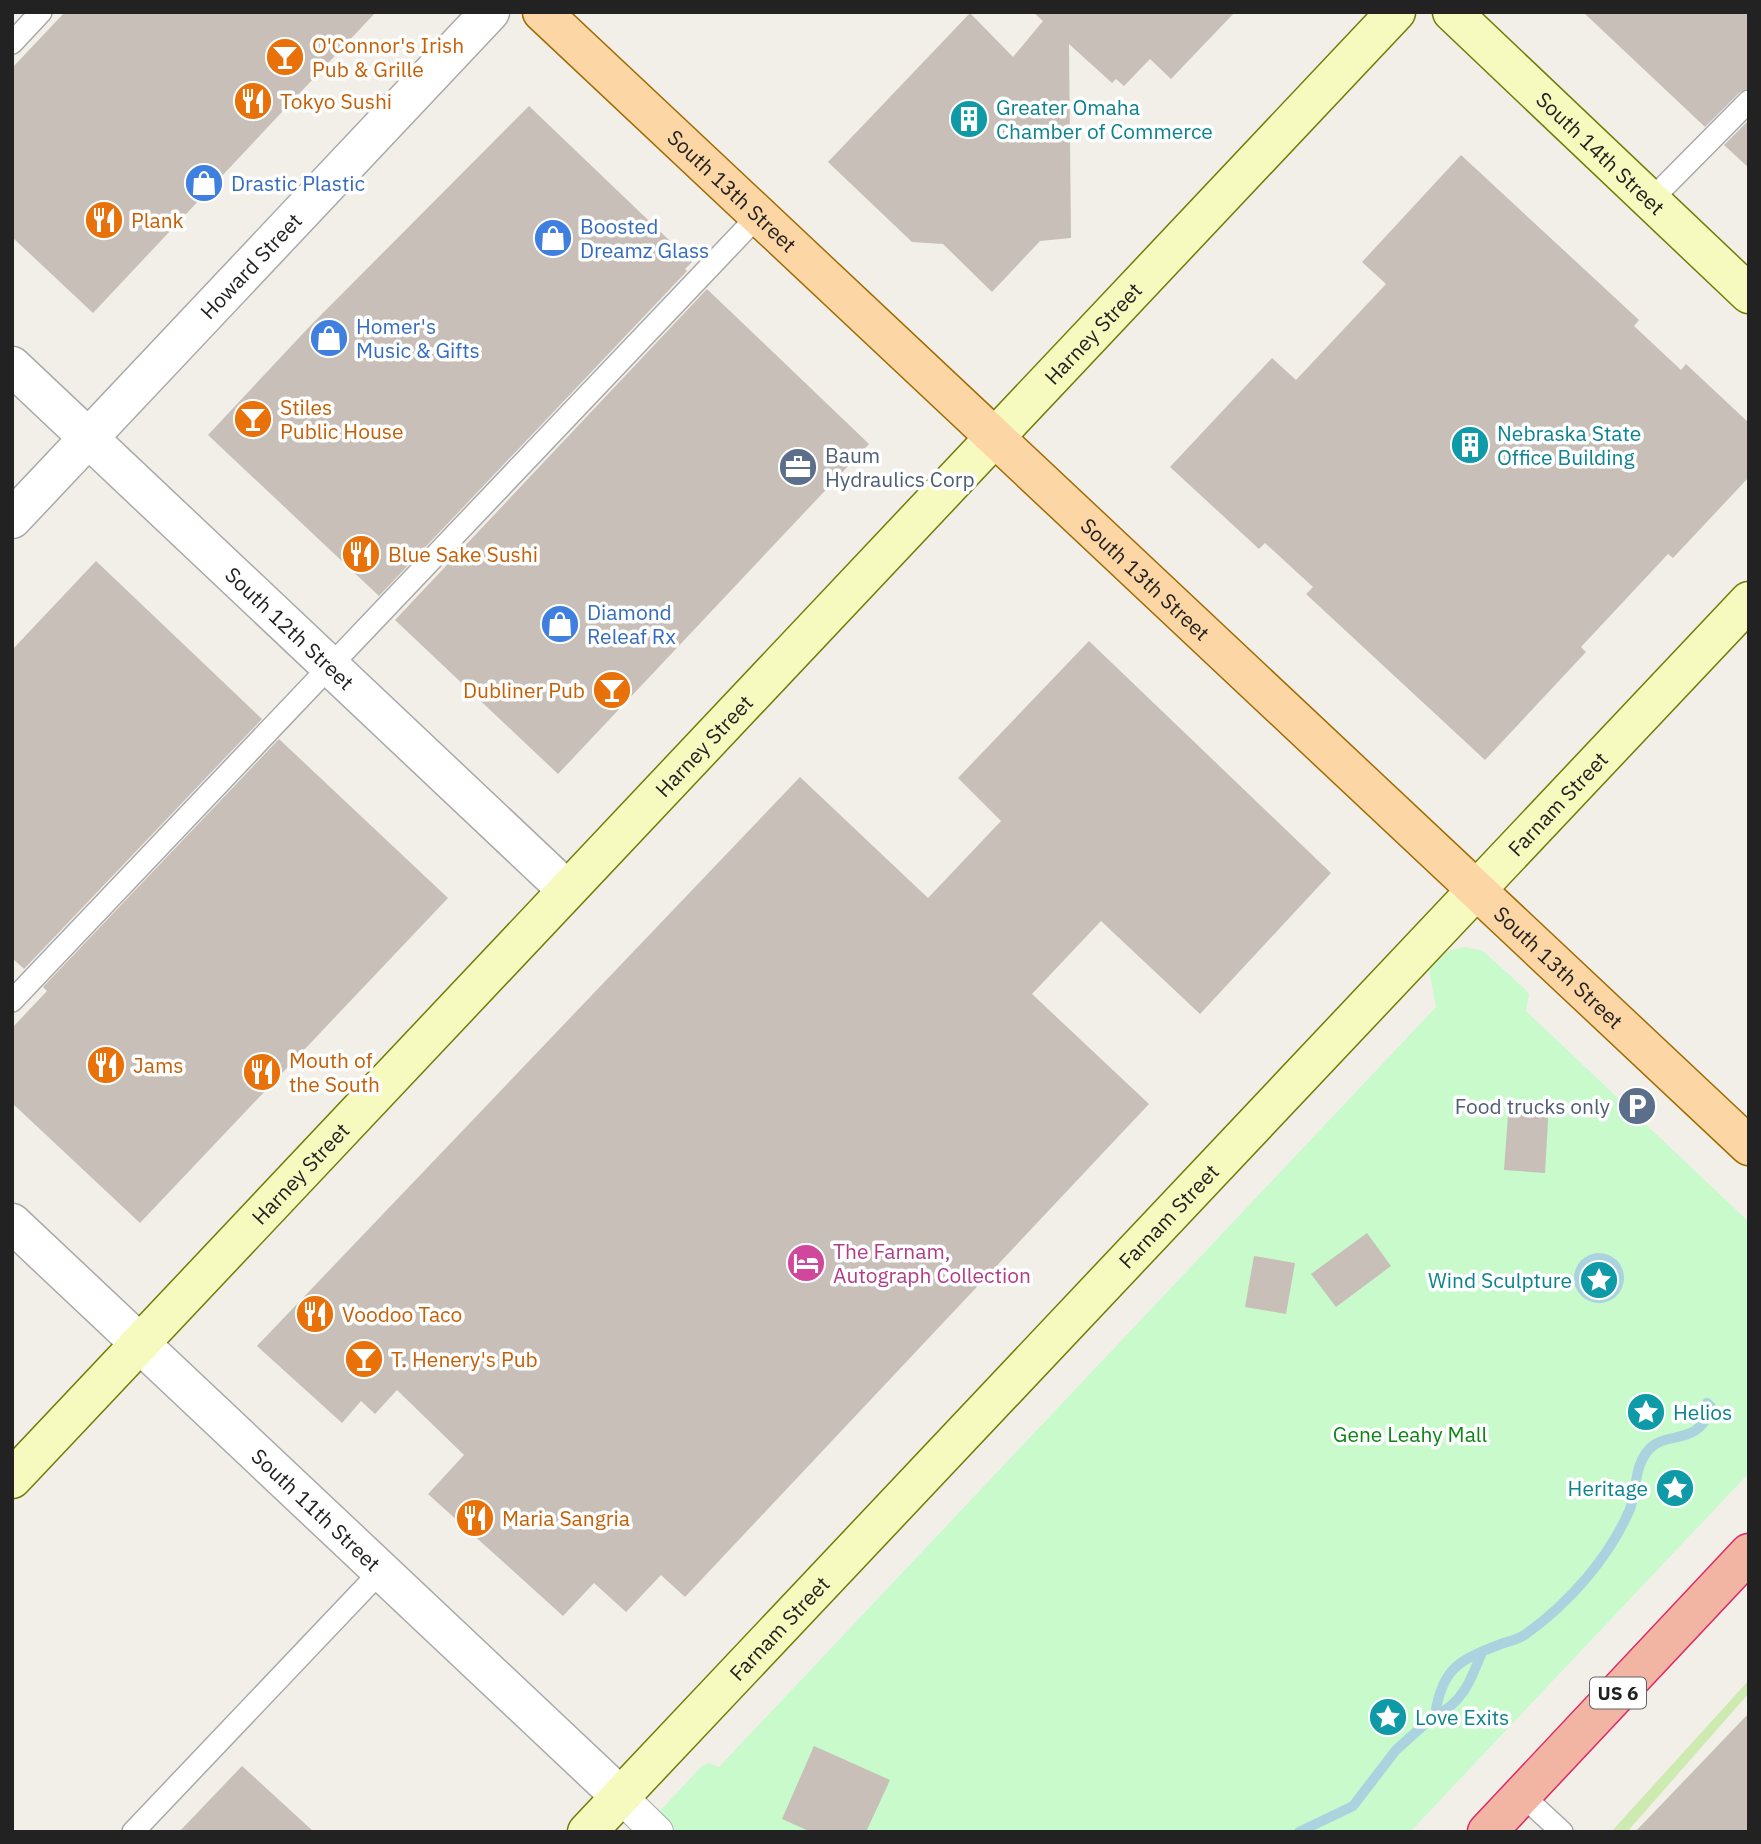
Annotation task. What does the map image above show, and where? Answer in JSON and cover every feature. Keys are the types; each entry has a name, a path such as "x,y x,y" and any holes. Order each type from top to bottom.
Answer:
{"highway":[{"name":"US 6","path":"1487,1832 1749,1553"}],"main road":[{"name":"South 13th Street","path":"542,12 1749,1146"},
{"name":"Harney Street","path":"12,1479 1396,12"},
{"name":"South 14th Street","path":"1452,12 1749,294"},
{"name":"Farnam Street","path":"587,1832 1749,601"}],"street":[{"name":"Howard Street","path":"12,519 490,12"},
{"name":"South 12th Street","path":"12,366 567,890"},
{"name":"South 11th Street","path":"12,1223 620,1796"},
{"path":"620,1796 657,1832"}],"lane":[{"path":"12,43 41,12"},
{"path":"1651,200 1749,101"},
{"path":"12,1001 758,216"},
{"path":"133,1832 381,1571"},
{"path":"1521,1795 1562,1832"}],"green space":[{"name":"Gene Leahy Mall","path":"1465,947 1483,951 1526,990 1529,994 1526,1011 1749,1222 1749,1473 1410,1832 640,1832 702,1766 709,1763 719,1767 1436,1007 1429,970 1448,951"},
{"path":"1749,1680 1749,1693 1627,1832 1611,1832"}],"water":[{"path":"1599,1253 1616,1261 1624,1278 1616,1295 1599,1303 1582,1295 1574,1278 1582,1261"}],"building":[{"path":"65,12 376,12 93,313 12,237 12,68"},
{"name":"Greater Omaha Chamber of Commerce","path":"1033,12 1235,12 1171,79 1150,59 1124,86 1116,79 1112,83 1069,44 1071,238 1040,241 992,292 943,244 912,242 828,162 970,13 1013,57 1043,21"},
{"path":"1583,12 1749,12 1749,88 1740,92 1705,127"},
{"path":"529,106 692,262 685,269 687,271 379,596 208,435 310,326"},
{"path":"1749,120 1749,168 1724,145"},
{"name":"Nebraska State Office Building","path":"1461,155 1639,320 1634,326 1681,370 1686,364 1749,423 1749,477 1673,558 1668,554 1581,647 1586,652 1485,760 1306,594 1313,587 1265,543 1259,549 1170,467 1272,358 1296,380 1386,284 1362,262"},
{"path":"707,289 869,444 558,774 395,620"},
{"path":"96,561 262,719 24,969 12,958 12,650"},
{"name":"The Farnam, Autograph Collection","path":"1089,641 1331,873 1200,1014 1101,921 1032,994 1149,1104 685,1597 661,1575 626,1612 594,1583 563,1616 428,1494 464,1455 397,1390 375,1414 361,1401 342,1423 257,1346 800,777 928,898 1001,821 958,778"},
{"path":"279,739 448,898 140,1223 12,1103 12,1028 47,991 43,987"},
{"path":"1509,1101 1549,1103 1545,1173 1504,1170"},
{"path":"1367,1233 1391,1266 1336,1307 1311,1274"},
{"path":"1254,1256 1295,1263 1286,1314 1245,1307"},
{"path":"1749,1713 1749,1832 1635,1832"},
{"path":"814,1746 890,1780 866,1832 811,1832 782,1819"},
{"path":"242,1766 314,1832 179,1832"}],"waterway":[{"path":"1299,1832 1353,1806 1396,1750 1435,1715 1442,1686 1455,1668 1474,1655 1523,1636 1572,1594 1599,1562 1621,1527 1630,1509 1639,1466 1646,1453 1662,1441 1689,1434 1697,1429 1712,1408 1707,1403"},
{"path":"1435,1715 1460,1697 1482,1652"}],"place":[{"name":"O'Connor's Irish Pub & Grille","path":"285,57"},
{"name":"Tokyo Sushi","path":"253,101"},
{"name":"Greater Omaha Chamber of Commerce","path":"969,119"},
{"name":"Drastic Plastic","path":"204,183"},
{"name":"Plank","path":"104,220"},
{"name":"Boosted Dreamz Glass","path":"553,238"},
{"name":"Homer's Music & Gifts","path":"329,338"},
{"name":"Stiles Public House","path":"253,419"},
{"name":"Nebraska State Office Building","path":"1470,445"},
{"name":"Baum Hydraulics Corp","path":"798,467"},
{"name":"Blue Sake Sushi","path":"361,554"},
{"name":"Diamond Releaf Rx","path":"560,624"},
{"name":"Dubliner Pub","path":"612,690"},
{"name":"Jams","path":"106,1065"},
{"name":"Mouth of the South","path":"262,1072"},
{"name":"Food trucks only","path":"1637,1106"},
{"name":"The Farnam, Autograph Collection","path":"806,1263"},
{"name":"Wind Sculpture","path":"1599,1280"},
{"name":"Voodoo Taco","path":"315,1314"},
{"name":"T. Henery's Pub","path":"364,1359"},
{"name":"Helios","path":"1646,1412"},
{"name":"Heritage","path":"1675,1488"},
{"name":"Maria Sangria","path":"475,1518"},
{"name":"Love Exits","path":"1388,1717"}]}
